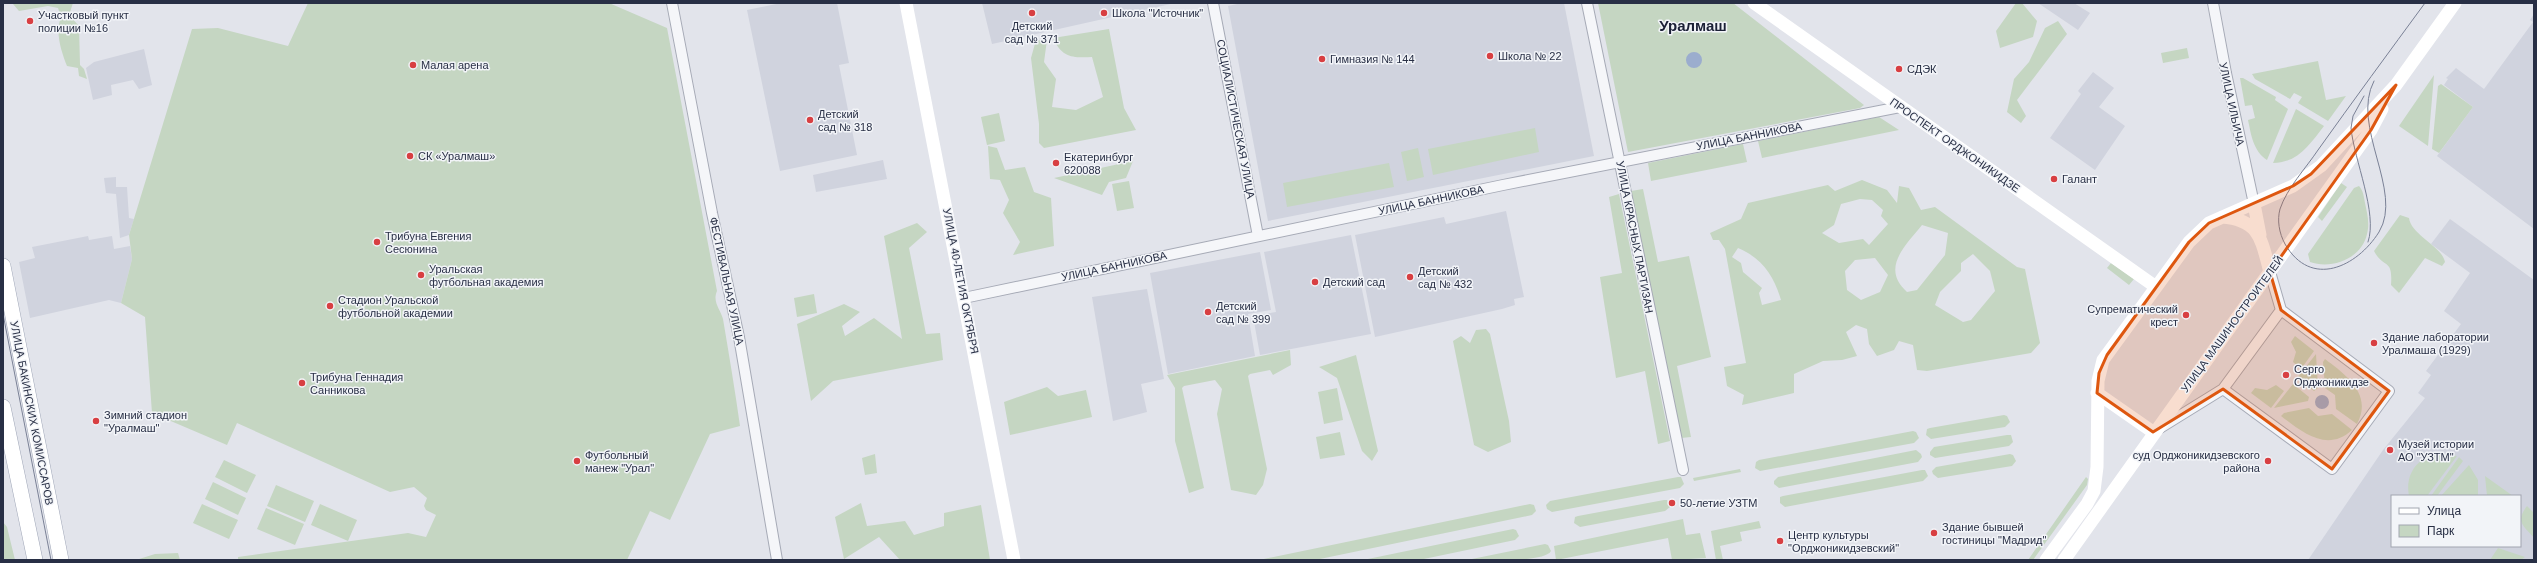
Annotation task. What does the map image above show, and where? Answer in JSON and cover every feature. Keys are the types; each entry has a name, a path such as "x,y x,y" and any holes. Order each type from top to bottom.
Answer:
{"main road":[{"name":"УЛИЦА 40-ЛЕТИЯ ОКТЯБРЯ","path":"906,3 1014,560"},
{"name":"ПРОСПЕКТ ОРДЖОНИКИДЗЕ","path":"1754,3 2156,287"},
{"name":"УЛИЦА МАШИНОСТРОИТЕЛЕЙ","path":"2064,560 2153,432 2270,272 2370,130 2396,85 2454,3"},
{"name":"УЛИЦА МАШИНОСТРОИТЕЛЕЙ","path":"2046,560 2087,504 2094,491 2097,466 2097,393 2104,360 2189,242 2209,223 2293,186 2311,174 2352,136 2396,85"},
{"path":"2254,204 2260,235 2270,272"},
{"path":"2221,217 2243,221 2260,235"},
{"name":"УЛИЦА БАКИНСКИХ КОМИССАРОВ","path":"3,266 61,560"},
{"path":"2097,393 2153,432"},
{"path":"3,406 35,560"}],"street":[{"name":"ФЕСТИВАЛЬНАЯ УЛИЦА","path":"672,3 712,213 739,337 777,560"},
{"name":"СОЦИАЛИСТИЧЕСКАЯ УЛИЦА","path":"1214,3 1258,236"},
{"name":"УЛИЦА КРАСНЫХ ПАРТИЗАН","path":"1587,3 1683,470"},
{"name":"УЛИЦА ИЛЬИЧА","path":"2213,3 2226,73 2254,204"},
{"name":"УЛИЦА БАННИКОВА","path":"964,298 1620,162 1900,107"},
{"path":"2223,389 2332,469 2389,391 2281,310 2270,272"},
{"path":"2153,432 2223,389 2281,310"}],"highlighted area":[{"path":"2396,85 2371,130 2270,272 2281,310 2389,391 2332,469 2223,389 2153,432 2097,393 2099,373 2107,355 2189,242 2209,223 2293,186 2311,174"}],"shaded area":[{"name":"Детский сад № 318","path":"781,3 837,3 849,63 839,65 857,155 780,171 747,10"},
{"name":"Детский сад № 371","path":"982,3 1175,3 992,44"},
{"path":"1242,3 1564,3 1594,156 1268,221 1228,6"},
{"path":"2038,3 2074,3 2090,13 2078,30"},
{"path":"2534,14 2534,229 2437,156 2473,107 2444,85 2448,79 2446,78 2456,68 2484,89 2533,22 2530,20"},
{"path":"144,49 152,85 139,89 133,80 111,85 112,95 93,100 86,68 94,62"},
{"path":"2093,72 2114,88 2099,107 2125,126 2095,170 2050,138 2081,94 2078,91"},
{"path":"883,160 887,179 816,192 813,175"},
{"path":"116,177 116,187 127,187 129,218 134,219 129,235 120,238 116,194 106,193 104,178"},
{"name":"Детский сад № 432","path":"1506,211 1524,297 1514,299 1515,305 1502,309 1375,337 1355,235 1444,217 1446,224"},
{"path":"2450,219 2534,280 2534,560 2308,560 2383,450 2425,398 2418,393 2431,375 2426,371 2461,324 2444,311 2470,273 2431,244"},
{"name":"Детский сад","path":"1351,235 1371,334 1260,355 1253,316 1276,312 1264,252"},
{"path":"88,236 89,240 112,236 114,249 130,246 132,259 121,303 109,300 30,318 19,262 35,258 32,247"},
{"name":"Детский сад № 399","path":"1260,252 1271,310 1248,314 1255,356 1168,374 1150,273"},
{"path":"1147,289 1164,379 1141,384 1147,412 1113,421 1092,297"}],"green space":[{"path":"73,3 69,15 79,26 80,65 84,69 87,79 79,76 78,68 67,66 60,42 59,23 61,17 58,8 48,6 19,11 13,4"},
{"name":"Уральская футбольная академия","path":"308,3 609,3 667,28 717,291 716,302 723,319 740,426 710,434 670,520 650,511 627,560 238,560 238,557 408,533 426,537 436,515 426,510 424,506 427,498 414,487 390,492 237,423 227,445 152,413 145,317 121,303 132,259 129,235 192,29 218,28 288,46"},
{"path":"1598,3 1733,3 1864,105 1860,108 1628,152"},
{"path":"2016,3 2022,3 2037,21 2033,37 2000,48 1996,31"},
{"path":"2058,21 2067,34 2017,100 2026,116 2021,123 2007,112 2014,79 2029,62 2045,28"},
{"path":"1109,29 1124,108 1136,130 1044,148 1039,143 1039,124 1031,58 1036,40 1047,40 1044,62 1056,79 1052,107 1076,110 1103,97 1092,57 1074,57 1064,53 1056,45 1053,38"},
{"path":"2187,48 2189,58 2163,63 2161,53"},
{"path":"2318,61 2326,100 2346,96 2328,121 2298,103 2302,97 2294,93 2290,99 2255,79 2252,74"},
{"path":"2434,75 2428,146 2399,126"},
{"path":"2240,78 2243,78 2276,97 2275,100 2288,109 2267,160 2262,156 2253,142 2248,120 2255,118 2252,105 2245,106"},
{"path":"2441,84 2473,107 2439,153 2432,149 2438,86"},
{"path":"2296,109 2324,126 2303,151 2290,160 2273,163"},
{"path":"999,113 1005,141 987,145 981,117"},
{"path":"1879,117 1899,130 1762,158 1758,141"},
{"path":"1535,128 1539,152 1433,175 1428,149"},
{"path":"1743,144 1747,162 1651,181 1648,163"},
{"path":"988,146 997,148 1005,170 1025,167 1034,192 1051,198 1054,246 1013,255 1020,242 1003,213 1009,200 1000,180 990,179"},
{"path":"1418,148 1424,177 1407,181 1401,152"},
{"path":"1133,161 1126,178 1109,182 1102,195 1054,178"},
{"path":"1389,163 1394,187 1287,207 1283,183"},
{"path":"1862,180 1887,190 1897,203 1899,186 1909,188 1921,210 1935,207 2017,267 2025,269 2040,343 2031,353 1927,371 1917,370 1913,345 1899,341 1894,350 1877,356 1869,344 1867,329 1856,325 1846,332 1857,356 1842,360 1823,361 1794,374 1794,393 1742,405 1744,395 1727,386 1724,367 1746,363 1725,249 1719,240 1713,240 1710,233 1741,219 1748,203 1828,185 1835,191","holes":["1860,199 1872,200 1883,210 1881,216 1888,224 1869,245 1863,239 1839,243 1822,233 1834,225 1841,204","1922,225 1948,233 1945,255 1917,290 1907,292 1899,283 1896,274 1896,266 1898,257","1738,248 1754,257 1771,276 1781,300 1762,305 1759,293 1762,288 1743,272 1741,263 1732,257","1973,254 1990,271 1995,291 1971,320 1963,322 1935,305 1940,292 1961,271 1961,263","1875,258 1888,275 1880,292 1861,300 1847,290 1845,271 1855,260"]},
{"path":"1129,181 1134,208 1117,211 1112,184"},
{"path":"2341,183 2347,187 2322,221 2318,217"},
{"path":"2359,186 2363,194 2368,218 2368,230 2364,242 2359,250 2353,256 2336,263 2319,264 2310,262 2308,254 2354,188"},
{"path":"1643,189 1658,262 1689,256 1711,357 1677,366 1691,437 1681,438 1631,191"},
{"path":"1619,194 1670,441 1658,444 1645,371 1616,378 1600,277 1622,273 1609,197"},
{"path":"2400,215 2409,218 2415,230 2443,256 2445,262 2442,266 2425,258 2399,293 2391,285 2391,271 2389,267 2374,251"},
{"path":"917,223 927,232 909,248 926,334 940,333 943,360 833,381 811,401 797,324 844,304 860,312 842,326 845,336 874,318 902,339 884,236"},
{"path":"2111,263 2134,279 2129,285 2107,268"},
{"path":"814,294 817,313 797,317 794,298"},
{"path":"1486,329 1490,334 1509,421 1511,442 1488,452 1474,445 1453,341 1461,336 1470,343 1476,330"},
{"path":"2295,336 2314,351 2301,369 2293,362 2296,352 2291,342"},
{"path":"1290,350 1291,365 1273,375 1270,370 1250,374 1248,376 1267,469 1263,485 1256,495 1231,490 1217,414 1222,389 1215,380 1184,386 1182,388 1204,488 1189,493 1175,441 1175,388 1167,375"},
{"path":"2316,354 2318,388 2314,391 2297,378"},
{"path":"1356,355 1378,451 1372,461 1362,451 1337,378 1319,367"},
{"path":"2325,359 2349,379 2359,394 2362,403 2361,413 2357,424 2336,409 2335,395 2325,388 2323,362"},
{"path":"2293,384 2309,397 2308,401 2274,408"},
{"path":"2276,385 2284,391 2271,408 2251,393 2255,388 2267,390"},
{"path":"1047,387 1058,396 1086,390 1092,417 1010,435 1004,402"},
{"path":"1337,388 1343,420 1324,424 1318,392"},
{"path":"2309,408 2318,416 2332,414 2352,430 2343,437 2333,440 2324,440 2306,434 2281,416 2284,413"},
{"path":"2004,415 2007,416 2010,422 2005,427 1931,439 1926,435 1927,429 1930,428"},
{"path":"1913,431 1916,432 1919,438 1914,443 1760,471 1755,468 1756,462 1759,460"},
{"path":"1340,432 1345,455 1320,459 1316,437"},
{"path":"2011,435 2013,442 2009,446 1935,458 1930,455 1930,452 1934,447"},
{"path":"1916,450 1922,457 1918,462 1779,488 1774,484 1774,481 1778,477"},
{"path":"2435,453 2457,456 2428,495 2409,495 2408,488 2410,475 2417,464"},
{"path":"875,454 877,473 865,475 862,458"},
{"path":"2010,454 2013,455 2016,461 2012,466 1938,478 1932,471 1936,467"},
{"path":"2459,457 2463,461 2438,495 2432,495"},
{"path":"224,460 256,475 247,493 215,477"},
{"path":"2469,465 2478,480 2478,495 2442,495"},
{"path":"1740,469 1741,472 1694,481 1693,478"},
{"path":"1925,470 1928,476 1923,481 1785,507 1780,503 1780,497 1783,496"},
{"path":"2485,476 2512,495 2487,495"},
{"path":"1681,477 1684,484 1680,488 1552,512 1547,509 1546,505 1550,501"},
{"path":"2086,477 2088,479 2087,485 2033,560 2028,560"},
{"path":"213,482 246,498 238,515 205,499"},
{"path":"276,485 314,501 305,522 267,506"},
{"path":"1667,500 1670,507 1665,511 1580,527 1574,523 1575,517 1578,516"},
{"path":"861,503 867,526 905,521 914,535 944,526 944,513 981,505 990,560 900,560 879,537 844,559 835,517"},
{"path":"202,504 238,520 229,539 193,523"},
{"path":"320,504 357,520 348,541 311,525"},
{"path":"1530,504 1534,505 1536,511 1532,515 1315,560 1259,560"},
{"path":"2527,506 2534,513 2534,538 2521,520 2523,511"},
{"path":"266,508 304,524 295,545 257,529"},
{"path":"1683,519 1686,535 1700,533 1706,558 1672,560 1668,538 1556,560 1554,546"},
{"path":"1759,521 1761,528 1740,532 1742,541 1720,546 1723,560 1716,560 1711,531"},
{"path":"3,522 7,527 15,560 3,560"},
{"path":"1513,529 1516,530 1519,536 1515,540 1419,560 1363,560"},
{"path":"1545,544 1548,545 1551,551 1546,555 1537,557 1512,560 1467,560"},
{"path":"2498,548 2525,557 2521,560 2490,560"},
{"path":"178,553 180,560 136,560 155,554"}],"water":[{"path":"1691,52 1697,52 1702,57 1700,66 1697,68 1691,68 1686,63 1686,57"},
{"path":"2319,395 2325,395 2329,399 2329,405 2325,409 2319,409 2315,405 2315,399"}],"tram line":[{"path":"2374,81 2368,99 2368,118 2382,178 2385,197 2385,216 2379,232 2359,255 2334,268 2320,269 2308,266 2296,258 2285,244 2281,235 2279,218 2283,201 2297,178 2425,3"},
{"path":"2364,96 2353,116 2351,128 2368,202 2370,216 2368,242"},
{"path":"3,314 51,560"}],"place":[{"name":"Детский сад № 371","path":"1032,13"},
{"name":"Школа \"Источник\"","path":"1104,13"},
{"name":"Участковый пункт полиции №16","path":"30,21"},
{"name":"Школа № 22","path":"1490,56"},
{"name":"Гимназия № 144","path":"1322,59"},
{"name":"Малая арена","path":"413,65"},
{"name":"СДЭК","path":"1899,69"},
{"name":"Детский сад № 318","path":"810,120"},
{"name":"СК «Уралмаш»","path":"410,156"},
{"name":"Екатеринбург 620088","path":"1056,163"},
{"name":"Галант","path":"2054,179"},
{"name":"Трибуна Евгения Сесюнина","path":"377,242"},
{"name":"Уральская футбольная академия","path":"421,275"},
{"name":"Детский сад № 432","path":"1410,277"},
{"name":"Детский сад","path":"1315,282"},
{"name":"Стадион Уральской футбольной академии","path":"330,306"},
{"name":"Детский сад № 399","path":"1208,312"},
{"name":"Супрематический крест","path":"2186,315"},
{"name":"Здание лаборатории Уралмаша (1929)","path":"2374,343"},
{"name":"Серго Орджоникидзе","path":"2286,375"},
{"name":"Трибуна Геннадия Санникова","path":"302,383"},
{"name":"Зимний стадион \"Уралмаш\"","path":"96,421"},
{"name":"Музей истории АО \"УЗТМ\"","path":"2390,450"},
{"name":"Футбольный манеж \"Урал\"","path":"577,461"},
{"name":"суд Орджоникидзевского района","path":"2268,461"},
{"name":"50-летие УЗТМ","path":"1672,503"},
{"name":"Здание бывшей гостиницы \"Мадрид\"","path":"1934,533"},
{"name":"Центр культуры \"Орджоникидзевский\"","path":"1780,541"}],"district":[{"name":"Уралмаш","path":"1693,25"}]}
